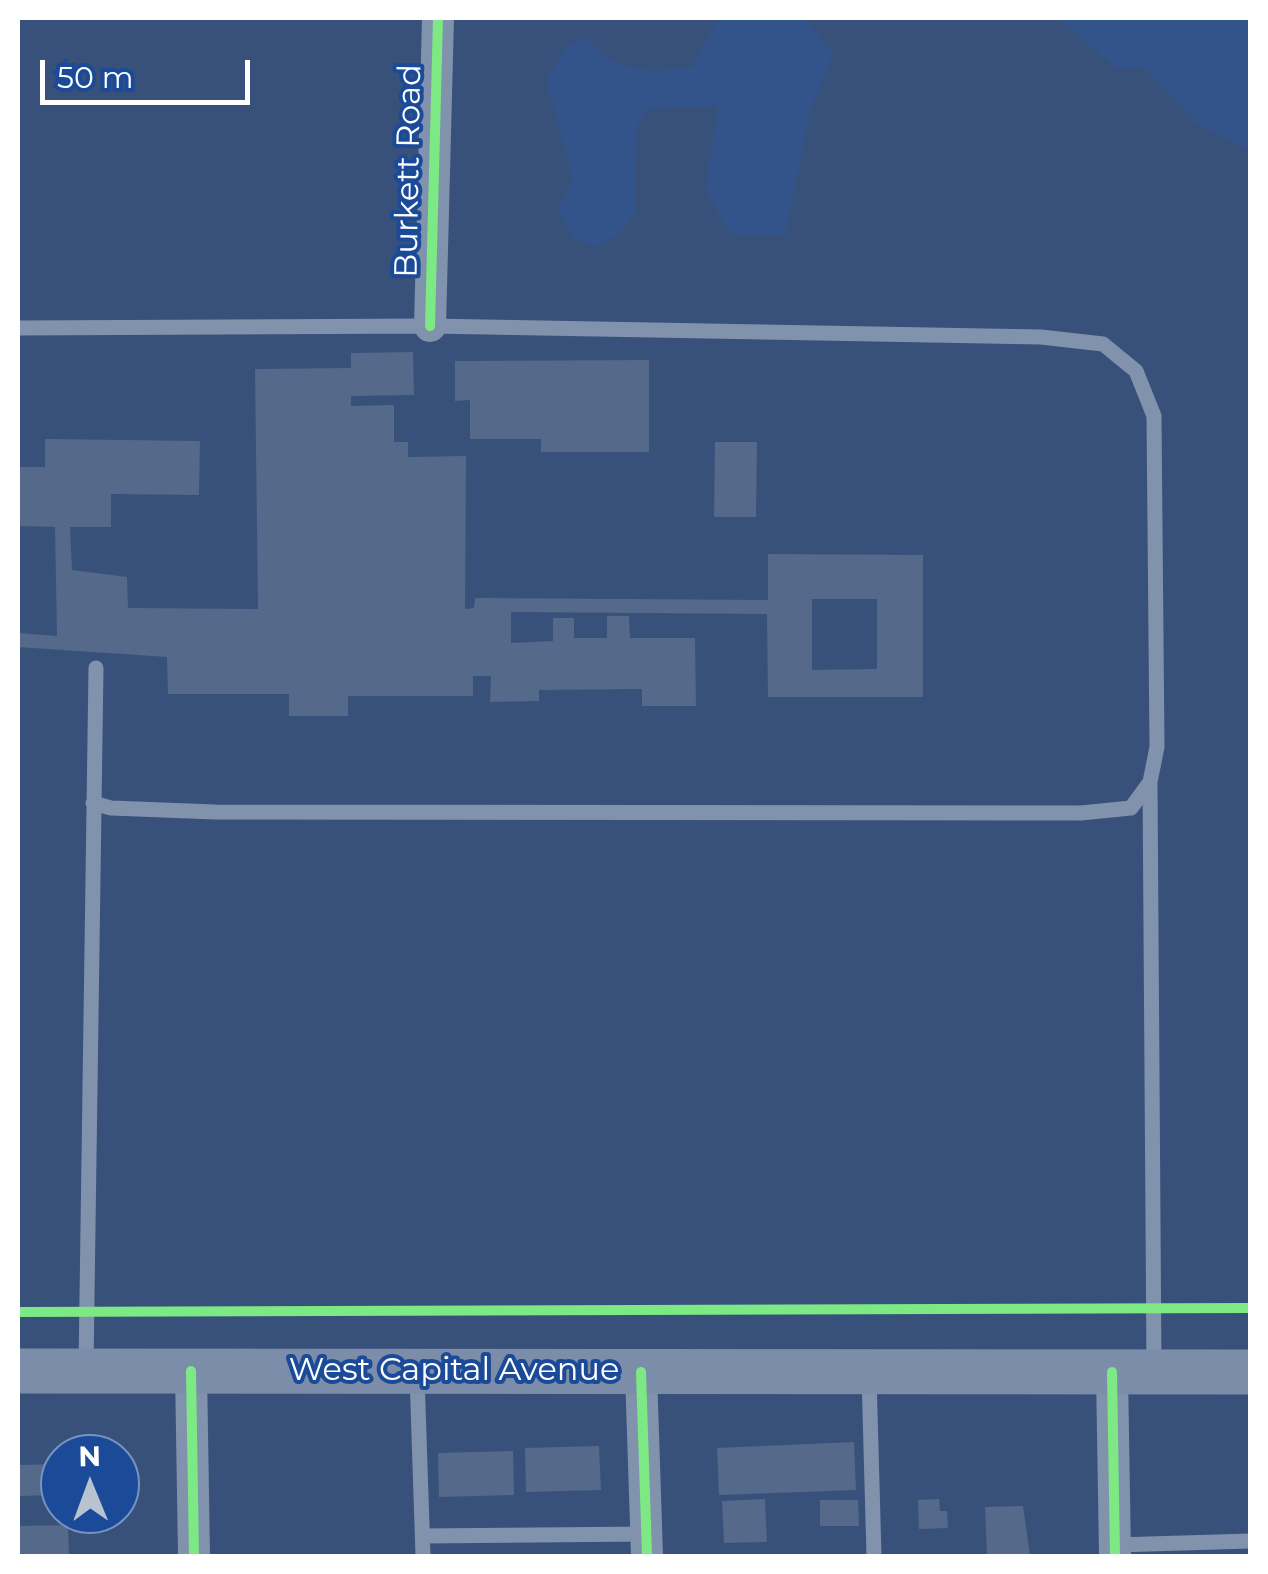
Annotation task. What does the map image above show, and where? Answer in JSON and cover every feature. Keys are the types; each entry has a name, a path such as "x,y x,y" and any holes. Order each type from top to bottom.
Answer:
{"main road":[{"name":"West Capital Avenue","path":"18,1372 1250,1372"}],"street":[{"name":"Burkett Road","path":"430,326 438,18"},
{"path":"191,1371 194,1556"},
{"path":"641,1372 647,1545"},
{"path":"1115,1551 1133,1372"}],"lane":[{"path":"18,328 430,326 1041,337 1104,344 1136,371 1154,416 1158,748 1150,782 1133,1372"},
{"path":"86,1371 96,668"},
{"path":"93,803 110,808 215,812 1081,813 1131,808 1150,782"},
{"path":"417,1371 423,1556"},
{"path":"869,1372 874,1556"},
{"path":"423,1536 647,1545"},
{"path":"1115,1551 1250,1541"}],"water":[{"path":"719,18 805,18 833,53 810,112 785,235 732,234 716,210 706,187 718,106 647,109 637,124 635,215 614,237 594,247 572,238 558,209 573,180 547,80 566,47 584,38 617,64 650,71 692,68"},
{"path":"1058,18 1250,18 1250,150 1196,123 1144,67 1116,68"}],"building":[{"path":"413,352 414,395 351,396 351,406 394,405 394,442 408,442 408,457 466,456 465,609 474,608 475,598 768,600 768,554 923,555 923,697 768,697 767,614 511,612 511,643 553,641 553,618 574,618 574,638 607,638 607,616 629,616 630,638 695,638 696,706 642,706 642,689 539,690 539,701 490,702 491,676 473,676 473,696 348,696 348,716 289,716 289,694 168,694 167,657 18,647 18,633 57,636 55,527 18,526 18,467 45,467 45,439 200,441 199,495 111,494 111,527 70,527 72,570 127,577 128,608 258,609 255,369 351,368 351,353","holes":["812,599 877,599 877,669 812,670"]},
{"path":"649,360 649,452 541,452 541,439 470,439 470,400 455,401 455,361"},
{"path":"715,442 757,442 756,517 714,517"},
{"path":"854,1442 856,1490 719,1495 717,1448"},
{"path":"599,1446 601,1490 526,1492 525,1448"},
{"path":"513,1451 514,1495 439,1497 438,1453"},
{"path":"40,1464 40,1495 18,1496 18,1465"},
{"path":"765,1499 767,1542 724,1543 722,1501"},
{"path":"939,1499 940,1511 947,1511 948,1528 919,1529 918,1500"},
{"path":"820,1500 858,1500 859,1526 820,1526"},
{"path":"1023,1506 1030,1556 987,1556 985,1507"},
{"path":"18,1526 40,1526 40,1534 68,1534 69,1556 18,1556"}],"cycle path":[{"path":"430,326 438,18"},
{"path":"18,1312 1250,1308"},
{"path":"191,1371 194,1556"},
{"path":"641,1372 647,1556"},
{"path":"1112,1372 1115,1556"}]}
